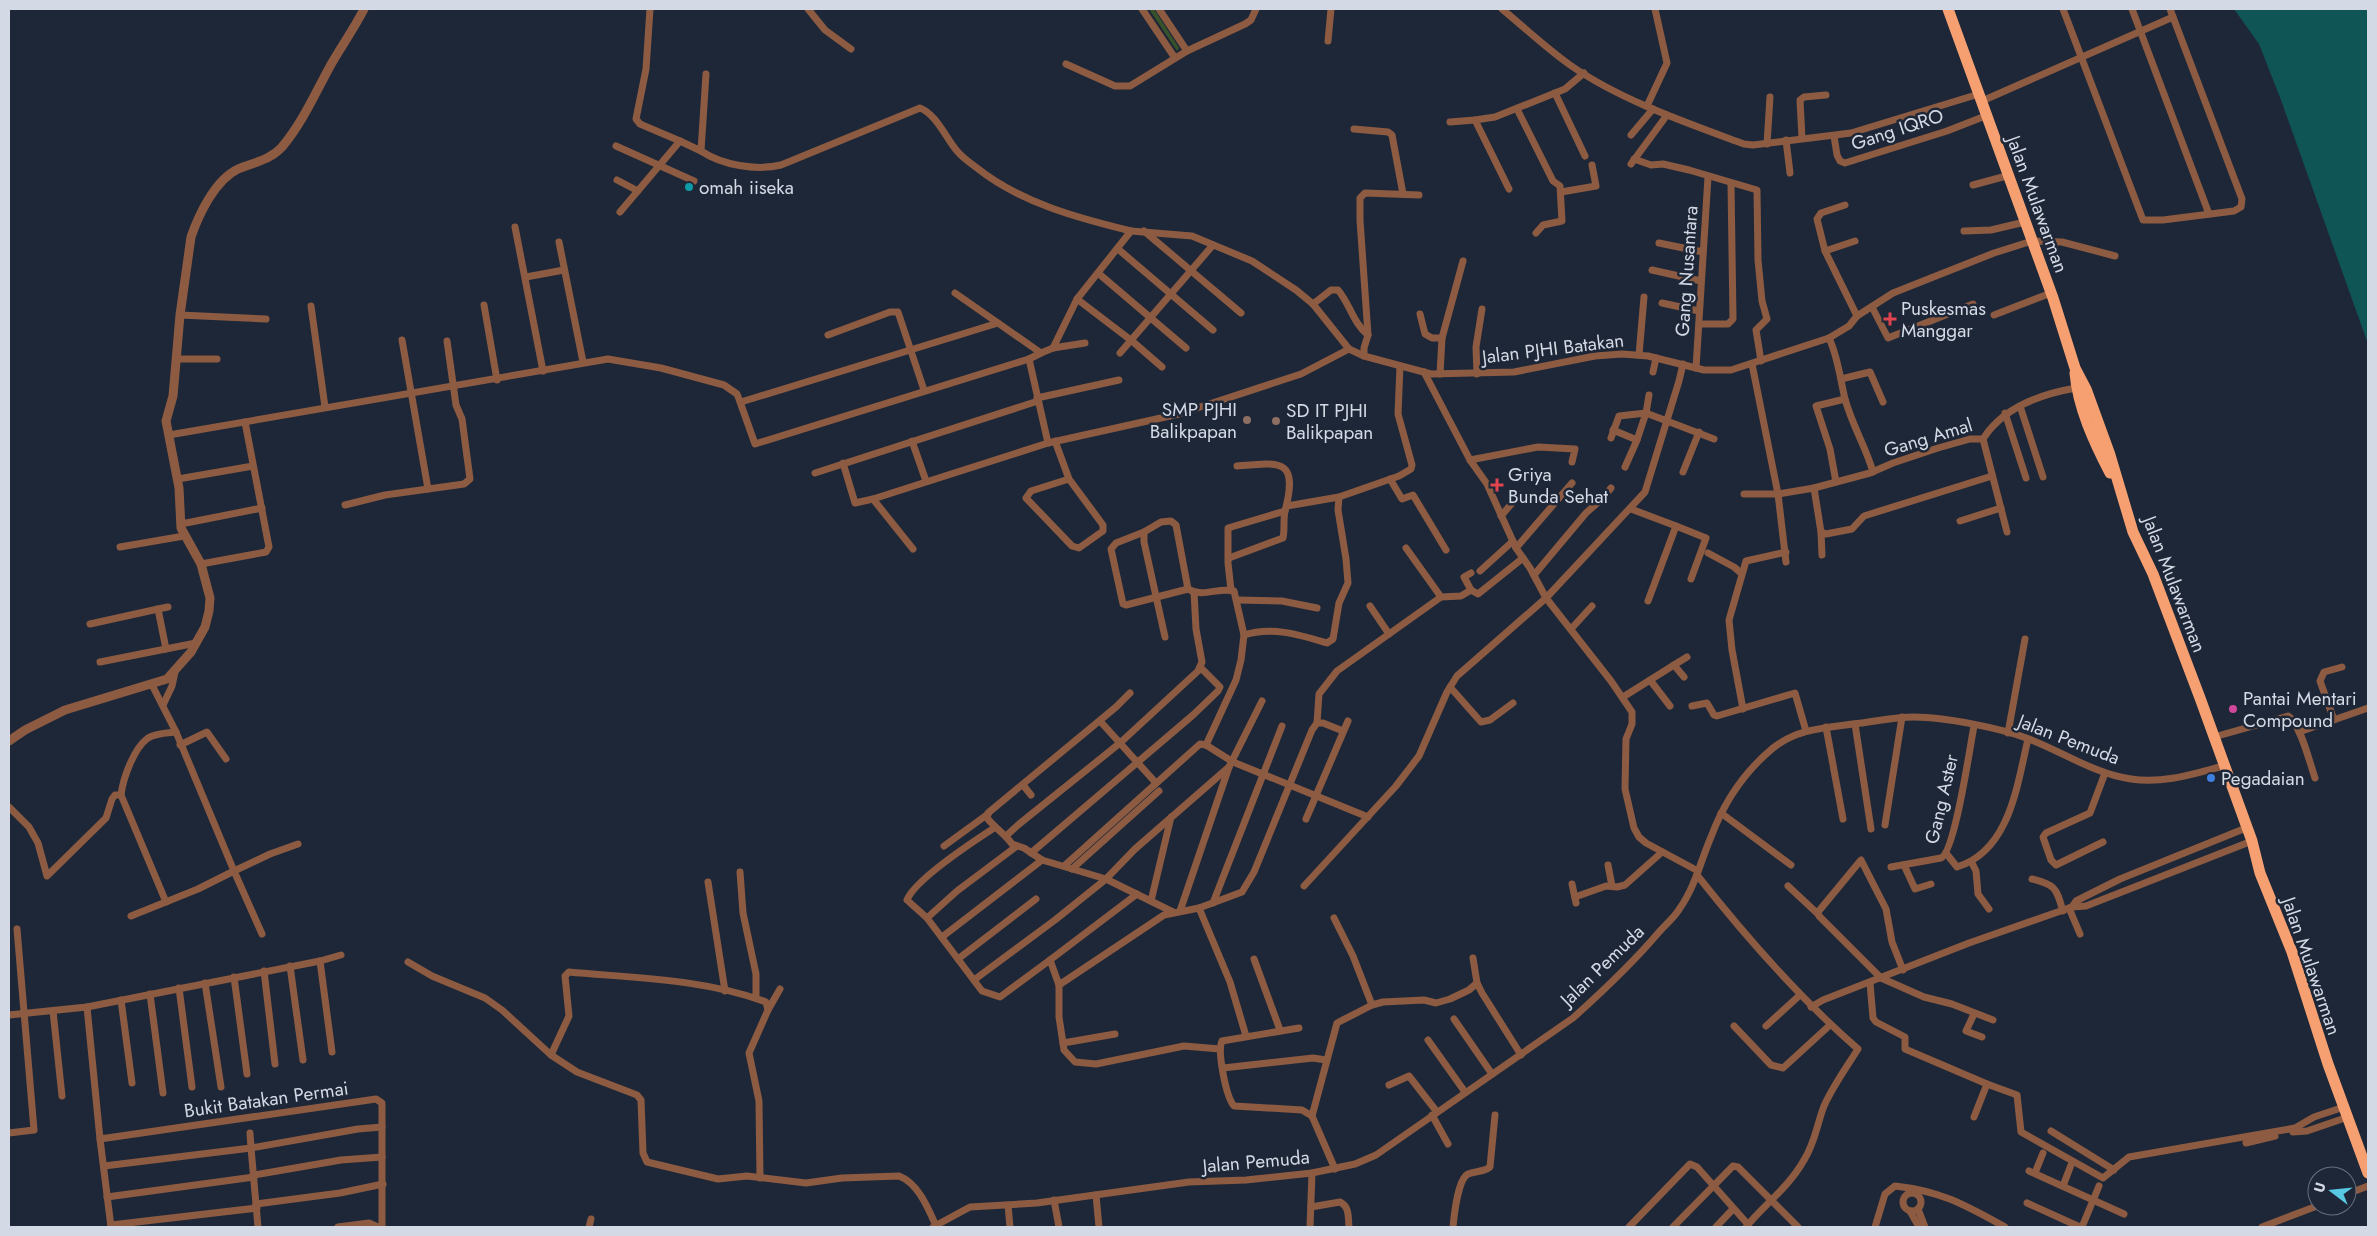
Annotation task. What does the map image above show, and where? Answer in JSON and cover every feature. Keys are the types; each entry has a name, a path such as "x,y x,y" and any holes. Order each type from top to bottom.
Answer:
{"highway":[{"name":"Jalan Mulawarman","path":"1948,9 2010,175 2051,292 2075,368 2086,388 2090,418 2126,506 2133,532 2153,574 2252,841 2260,873 2292,952 2368,1173"},
{"path":"2075,368 2076,388 2090,418"}],"street":[{"path":"9,741 25,730 65,710 124,691 152,686 167,680 196,643 205,627 210,598 201,564 184,536 181,524 178,479 166,420 173,396 180,316 191,237 195,225 215,190 226,177 273,156 282,147 304,116 364,9"},
{"path":"650,9 646,69 636,119 640,124 724,162 757,167 774,166 920,108 930,115 958,153 985,174 1065,214 1131,231 1192,236 1252,261 1296,290 1313,304 1349,349 1301,374 1179,414 1052,442 873,499 855,503 843,463"},
{"path":"808,9 825,30 851,49"},
{"path":"1142,9 1175,58"},
{"path":"1159,9 1187,51"},
{"path":"1066,64 1115,86 1123,87 1137,82 1187,51 1245,24 1251,20 1256,9"},
{"path":"1328,41 1331,9"},
{"path":"1502,9 1542,43 1584,73 1667,115 1744,144 1767,144 1851,133 1981,97 2170,19"},
{"path":"1631,135 1650,107 1668,63 1655,9"},
{"path":"2062,9 2143,220 2163,220 2234,210 2241,206 2242,199 2170,19 2170,9"},
{"path":"2132,9 2210,214"},
{"path":"1450,122 1495,117 1517,109 1565,89 1584,73"},
{"path":"701,151 706,74"},
{"path":"1555,93 1585,156"},
{"path":"1802,138 1800,100 1804,97 1826,95"},
{"path":"1767,144 1770,97"},
{"path":"1517,109 1553,181 1560,186 1561,192 1562,220 1543,225 1536,233"},
{"path":"1667,115 1632,162 1651,165 1663,164 1754,188 1758,192 1758,260 1762,300 1767,319 1756,330 1761,360"},
{"name":"Gang IQRO","path":"1834,136 1837,155 1840,162 1845,163 1947,131 1988,115"},
{"path":"1475,120 1509,189"},
{"path":"1354,129 1388,132 1392,135 1403,194"},
{"path":"1786,140 1790,173"},
{"path":"620,212 660,167 680,141"},
{"path":"616,146 694,181"},
{"path":"1561,192 1597,185 1592,165"},
{"path":"1973,184 2010,175"},
{"name":"Gang Nusantara","path":"1696,368 1708,177"},
{"path":"617,180 638,191"},
{"path":"1699,324 1728,324 1733,319 1731,182"},
{"path":"1364,356 1364,348 1368,336 1360,198 1365,193 1419,195"},
{"path":"1845,205 1821,213 1818,216 1826,251 1856,316"},
{"path":"1964,232 1991,230 2026,222"},
{"path":"516,227 543,370"},
{"path":"1053,348 1077,299 1131,231"},
{"path":"1144,231 1241,313"},
{"path":"1826,251 1855,241"},
{"path":"2032,241 2062,242 2115,256"},
{"name":"Jalan PJHI Batakan","path":"1349,349 1364,356 1400,366 1440,374 1514,372 1595,356 1622,354 1639,355 1696,368 1721,371 1752,364 1829,338 1848,326 1856,316 1893,293 1917,282 2032,241"},
{"path":"559,242 583,362"},
{"path":"1659,243 1703,252"},
{"path":"1120,353 1214,245"},
{"path":"1118,248 1213,330"},
{"path":"1440,374 1442,338 1463,261"},
{"path":"526,277 564,270"},
{"path":"1652,270 1701,281"},
{"path":"1098,273 1186,348"},
{"path":"1313,304 1331,290 1338,290 1349,304 1361,329 1368,336"},
{"path":"1994,315 2051,292"},
{"path":"955,293 1041,352"},
{"path":"1639,355 1644,297"},
{"path":"1077,299 1132,341 1162,367"},
{"path":"1662,303 1699,310"},
{"path":"1872,307 1888,338 1973,304"},
{"path":"484,305 497,380"},
{"path":"311,306 325,407"},
{"path":"1477,374 1477,338 1482,309"},
{"path":"828,335 894,311 898,312 924,390"},
{"path":"1420,314 1424,334 1432,338 1442,338"},
{"path":"180,316 266,318"},
{"path":"741,402 998,323"},
{"path":"1829,338 1834,348 1845,399 1873,472"},
{"path":"402,340 428,488"},
{"path":"346,505 428,488 464,484 470,479 462,419 456,405 447,342"},
{"path":"169,435 325,407 497,380 583,362 608,359 661,368 724,386 737,394 755,444 924,390 1029,359 1053,348 1085,343"},
{"path":"1653,372 1656,358"},
{"path":"177,359 217,359"},
{"path":"1029,359 1038,400 1052,442 1069,479 1101,520 1104,528 1079,548 1072,546 1026,498 1030,491 1069,479"},
{"path":"1304,886 1396,786 1419,756 1450,687 1457,676 1546,598 1645,492 1668,420 1682,364"},
{"path":"1752,364 1778,494 1786,562"},
{"path":"1206,745 1236,680 1244,636 1236,594 1232,590 1228,528 1286,508 1339,497 1390,479 1411,469 1412,465 1398,414 1400,366"},
{"path":"1424,372 1470,460 1486,484 1515,544 1546,598 1623,697 1633,715 1626,739 1625,789 1630,814 1640,837 1698,873 1731,918 1800,995 1830,1025 1858,1049 1830,1093 1823,1108 1816,1138 1804,1161 1782,1192 1745,1224 1734,1208 1694,1165 1687,1165 1629,1227"},
{"path":"1841,379 1870,372 1882,402"},
{"path":"815,473 1038,400 1119,380"},
{"name":"Gang Amal","path":"1744,494 1778,494 1814,488 1873,472 1893,463 1938,448 1970,439 1983,438 1990,427 2005,413 2061,391 2076,388"},
{"path":"1625,467 1646,413 1649,395"},
{"path":"1836,482 1830,449 1816,406 1845,399"},
{"path":"2020,406 2043,477"},
{"path":"1637,440 1612,434 1619,416 1646,413 1714,439"},
{"path":"2005,413 2026,478"},
{"path":"201,564 268,550 262,508 245,422"},
{"path":"1683,472 1698,432"},
{"path":"1983,438 2007,532"},
{"path":"912,441 926,481"},
{"path":"1470,460 1550,446 1575,449 1572,462"},
{"path":"1229,558 1283,538 1286,508 1289,473 1286,468 1272,463 1237,466"},
{"path":"178,479 253,466"},
{"path":"1821,532 1826,534 1852,529 1864,516 1992,476"},
{"path":"1390,479 1402,499 1413,495 1446,550"},
{"path":"1480,571 1515,544 1572,483"},
{"path":"1534,575 1586,513 1611,488"},
{"path":"1814,488 1821,532 1822,555"},
{"path":"1501,516 1519,495"},
{"path":"1244,636 1270,631 1327,643 1333,639 1339,603 1348,583 1338,510 1339,497"},
{"path":"873,499 914,549"},
{"path":"181,524 262,508"},
{"path":"1960,520 2001,508"},
{"path":"1631,509 1706,538 1691,579"},
{"path":"1006,836 1018,824 1120,743 1179,690 1200,667 1202,662 1191,590 1174,522 1162,522 1144,532 1116,543 1111,548 1123,604 1126,605 1191,590 1232,590"},
{"path":"1648,601 1676,526"},
{"path":"1144,532 1147,561 1165,637"},
{"path":"120,547 184,536"},
{"path":"1406,548 1441,596"},
{"path":"1744,709 1732,650 1729,620 1741,574 1746,561 1786,552"},
{"path":"1708,553 1741,574"},
{"path":"1470,574 1464,577 1471,590 1478,594 1524,558"},
{"path":"1059,985 1164,915 1199,908 1242,892 1254,872 1289,784 1317,723 1319,694 1324,686 1337,671 1441,596 1461,596 1471,590"},
{"path":"1237,600 1293,602 1317,608"},
{"path":"1370,606 1389,634"},
{"path":"1571,629 1592,606"},
{"path":"90,624 168,607"},
{"path":"158,609 166,649"},
{"path":"2008,732 2025,639"},
{"path":"100,662 196,643"},
{"path":"1623,697 1687,657"},
{"path":"1674,665 1684,677"},
{"path":"1032,853 1138,763 1218,691 1220,687 1217,682 1200,667"},
{"path":"2334,720 2320,681 2324,672 2342,667"},
{"path":"163,705 172,686 175,672"},
{"path":"1650,680 1670,706"},
{"path":"152,686 176,732 206,808 225,846 262,934"},
{"path":"1450,687 1481,722 1490,720 1513,703"},
{"path":"944,846 988,814 1100,721 1130,693"},
{"path":"1692,706 1707,703 1714,715 1717,716 1795,693 1798,696 1806,731"},
{"path":"1177,911 1231,765 1262,701"},
{"path":"2299,732 2368,708"},
{"path":"2214,738 2288,716 2292,718 2299,732 2315,778"},
{"path":"1885,825 1902,717"},
{"name":"Jalan Pemuda","path":"934,1226 970,1207 1054,1200 1189,1182 1246,1180 1312,1173 1335,1169 1376,1155 1573,1018 1652,941 1681,908 1698,873 1721,813 1731,794 1758,762 1774,747 1794,735 1826,727 1902,717 1934,718 2008,732 2105,773 2133,780 2180,778 2223,766"},
{"path":"1306,819 1348,720"},
{"path":"1100,721 1156,783"},
{"path":"1317,723 1323,723 1343,731"},
{"path":"1855,724 1871,829"},
{"path":"1213,903 1282,726"},
{"name":"Gang Aster","path":"1891,867 1941,858 1946,854 1954,832 1974,726"},
{"path":"1826,727 1842,819"},
{"path":"166,902 120,795 130,763 148,738 159,734 176,732"},
{"path":"180,744 207,732 226,759"},
{"path":"1946,854 1957,867 1972,863 2001,832 2007,818 2028,739"},
{"path":"1064,866 1200,744 1206,745 1231,765 1289,784 1368,817"},
{"path":"974,980 1055,920 1106,879 1171,816 1231,765"},
{"path":"2103,842 2056,865 2051,860 2043,837 2046,833 2090,813 2105,773"},
{"path":"1023,784 1031,795"},
{"path":"1072,869 1160,790"},
{"path":"9,807 29,826 38,843 47,876 106,818 112,799 115,795 120,795"},
{"path":"1721,813 1791,865"},
{"path":"988,814 987,818 994,828 1006,836 1012,844 1042,860 1106,879 1151,901 1177,911"},
{"path":"1151,901 1171,816"},
{"path":"994,828 963,849 911,892 907,900 927,918 982,991 1000,997 1137,894"},
{"path":"2068,909 2076,901 2120,880 2246,828"},
{"path":"1811,1007 1823,1000 1969,943 2068,909 2086,906 2252,841"},
{"path":"131,916 198,889 270,854 298,844"},
{"path":"927,918 957,891 1017,846"},
{"path":"1572,884 1575,900 1612,886 1625,885 1662,852"},
{"path":"942,937 1042,860"},
{"path":"1818,914 1861,860 1886,910 1892,942 1903,970"},
{"path":"1972,863 1976,871 1978,894 1989,909"},
{"path":"1608,865 1612,886"},
{"path":"1904,865 1915,889 1931,884"},
{"path":"740,872 743,913 756,974 756,998"},
{"path":"2032,879 2049,884 2056,889 2080,934"},
{"path":"708,882 725,991"},
{"path":"1788,886 1881,978 1924,997 1952,1004 1974,1014 1994,1020"},
{"path":"958,958 1036,899"},
{"path":"1199,908 1230,982 1246,1036"},
{"path":"1334,918 1353,956 1372,1005"},
{"path":"9,1133 34,1130 17,929"},
{"path":"9,1015 87,1007 320,961 341,955"},
{"path":"1473,958 1477,983 1521,1055"},
{"path":"1254,959 1280,1030"},
{"path":"1050,960 1059,985 1059,1017 1062,1043 1064,1050 1070,1058 1085,1064 1096,1064 1184,1046 1220,1049"},
{"path":"320,961 332,1052"},
{"path":"408,962 432,976 485,998 502,1010 551,1055 577,1072 637,1095 641,1100 643,1153 647,1162 718,1179 747,1176 806,1182 899,1176 913,1184 934,1226"},
{"path":"290,966 303,1060"},
{"path":"264,971 275,1064"},
{"path":"551,1055 569,1016 566,976 569,972 662,980 725,991 766,1002 768,1010"},
{"path":"234,977 246,1074"},
{"path":"1312,1116 1337,1023 1372,1005 1397,1000 1436,1003 1461,994 1477,983"},
{"path":"1870,983 1873,1018 1876,1022 1905,1037 1904,1049 1986,1084 2018,1095 2021,1118 2020,1129 2022,1133 2101,1178 2106,1178 2129,1157 2295,1128 2314,1117 2346,1112"},
{"path":"205,984 221,1087"},
{"path":"179,988 192,1087"},
{"path":"760,1178 759,1102 749,1053 768,1010 780,989"},
{"path":"150,994 163,1093"},
{"path":"1766,1026 1800,995"},
{"path":"121,1000 132,1083"},
{"path":"87,1007 100,1140 111,1226 340,1193 382,1184"},
{"path":"53,1011 62,1096"},
{"path":"1974,1014 1966,1031 1982,1037"},
{"path":"1454,1018 1492,1074"},
{"path":"1734,1026 1771,1065 1783,1068 1830,1025"},
{"path":"1299,1028 1222,1041 1220,1049 1228,1098 1234,1106 1302,1110 1312,1116 1335,1169"},
{"path":"1062,1043 1116,1034"},
{"path":"1428,1040 1466,1092"},
{"path":"1223,1068 1313,1058 1326,1060"},
{"path":"1389,1085 1409,1076 1434,1114 1448,1144"},
{"path":"1974,1117 1986,1084"},
{"name":"Bukit Batakan Permai","path":"100,1140 376,1100 382,1103 382,1227"},
{"path":"2246,1144 2267,1137 2306,1131 2346,1112"},
{"path":"1453,1227 1462,1180 1470,1173 1486,1170 1490,1167 1495,1115"},
{"path":"104,1166 251,1148 358,1129 382,1127"},
{"path":"2051,1131 2114,1170"},
{"path":"250,1133 258,1227"},
{"path":"2043,1153 2032,1172 2124,1214"},
{"path":"107,1197 254,1176 341,1160 382,1157"},
{"path":"2063,1186 2071,1165"},
{"path":"1672,1227 1729,1167 1736,1166 1798,1227"},
{"path":"1310,1227 1312,1173"},
{"path":"1876,1227 1885,1194 1895,1186 1904,1187 1918,1193 1921,1202 1918,1209 1925,1227"},
{"path":"2027,1203 2081,1227 2099,1186"},
{"path":"1904,1187 1904,1206 1910,1211 1919,1227"},
{"path":"1905,1196 1912,1193 1937,1193 2005,1227"},
{"path":"1096,1195 1099,1227"},
{"path":"1054,1200 1059,1227"},
{"path":"1311,1207 1340,1202 1344,1204 1348,1209 1349,1227"},
{"path":"1008,1205 1010,1227"},
{"path":"1716,1227 1734,1208"},
{"path":"1910,1211 1918,1209"},
{"path":"2262,1227 2307,1210"},
{"path":"589,1227 591,1219"},
{"path":"338,1227 369,1223 378,1227"}],"shaded area":[{"path":"1149,9 1154,9 1179,48 1177,51"},
{"path":"2234,9 2368,9 2368,344 2281,100 2259,44"}],"place":[{"name":"omah iiseka","path":"689,187"},
{"name":"Puskesmas Manggar","path":"1890,319"},
{"name":"SMP PJHI Balikpapan","path":"1247,420"},
{"name":"SD IT PJHI Balikpapan","path":"1276,421"},
{"name":"Griya Bunda Sehat","path":"1497,485"},
{"name":"Pantai Mentari Compound","path":"2233,709"},
{"name":"Pegadaian","path":"2211,778"}]}
